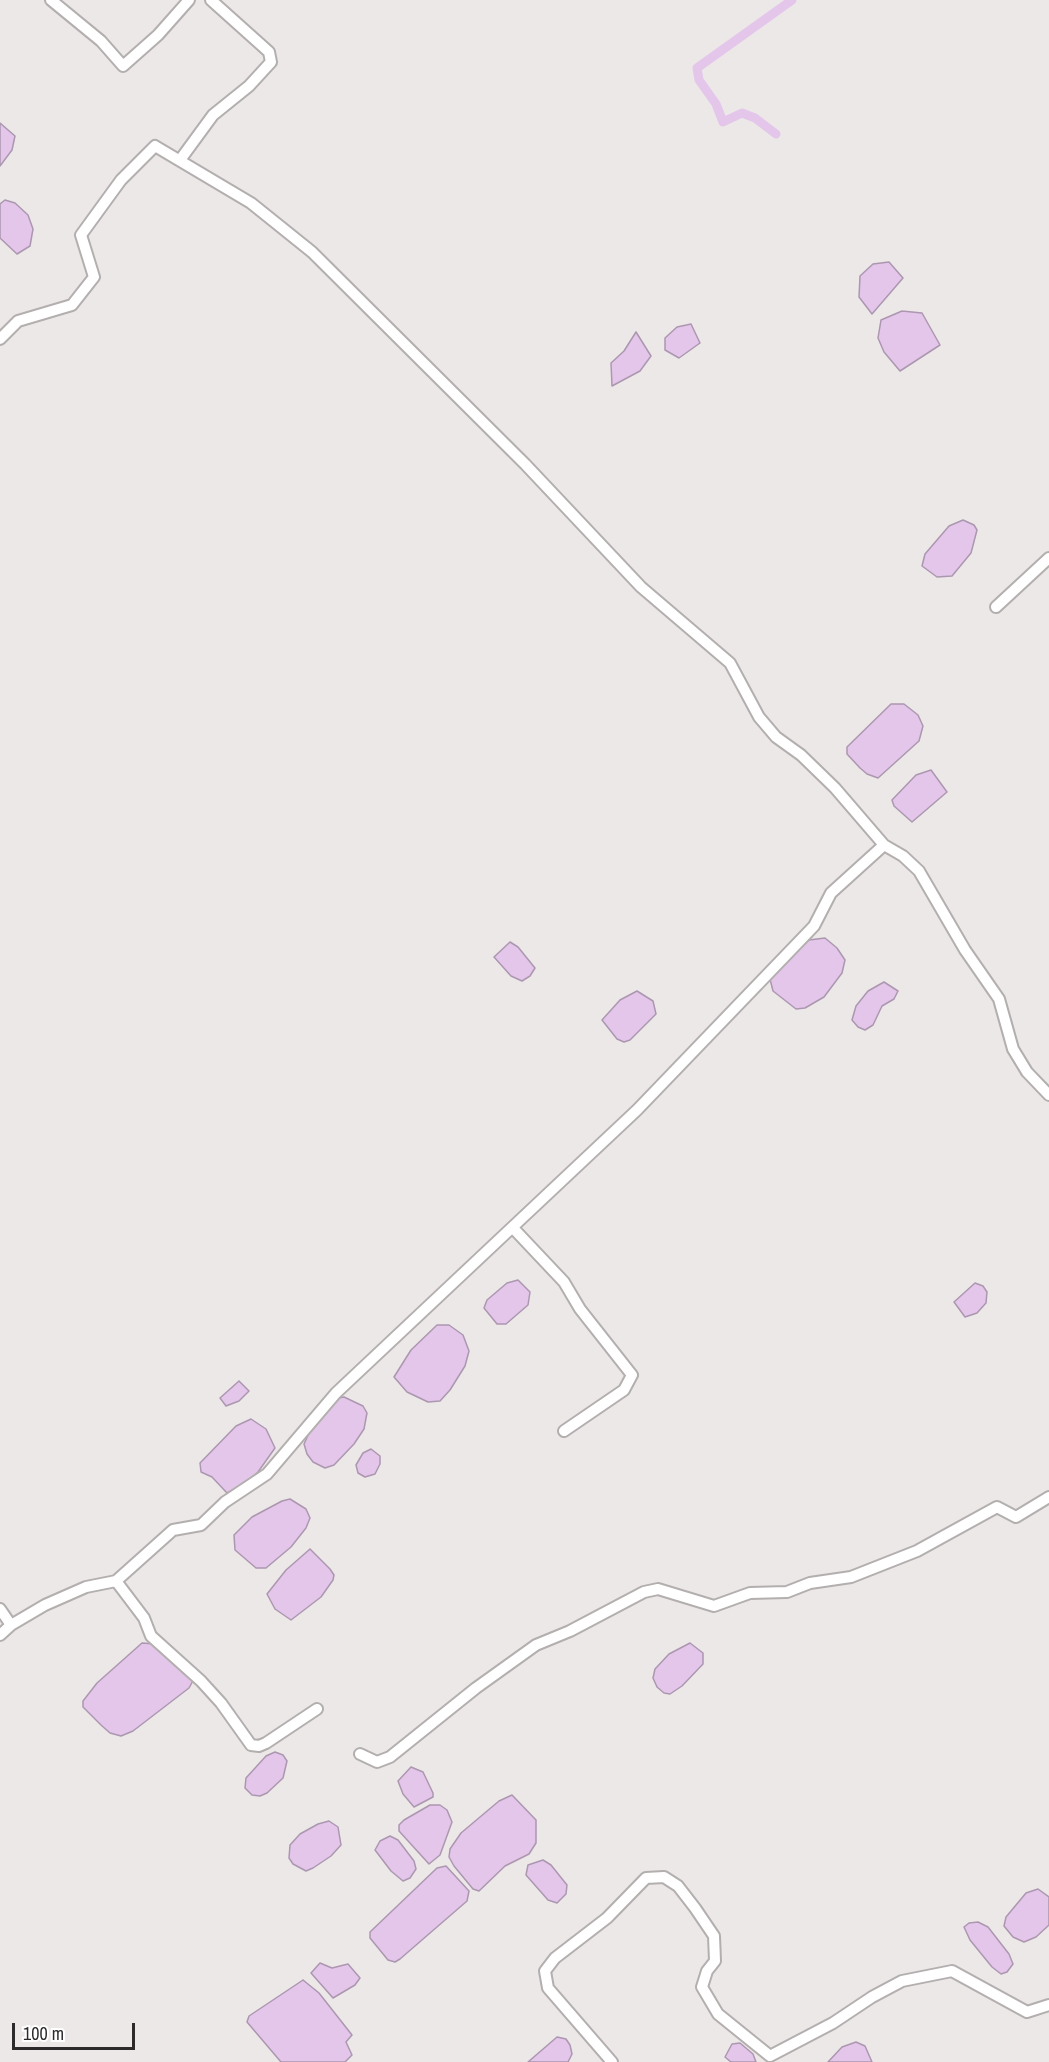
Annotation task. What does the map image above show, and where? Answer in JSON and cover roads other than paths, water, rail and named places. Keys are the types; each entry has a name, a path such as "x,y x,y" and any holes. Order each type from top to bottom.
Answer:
{"street":[{"path":"51,0 101,41 123,66 158,35 189,0"},
{"path":"180,160 213,116 249,86 271,62 269,52 211,0"},
{"path":"0,339 18,321 72,305 94,277 81,235 121,180 155,146 251,203 312,252 525,464 606,553 641,587 730,663 759,717 776,737 801,755 835,788 884,844 903,856 919,871 970,958 999,999 1013,1049 1027,1072 1049,1095"},
{"path":"996,607 1049,558"},
{"path":"0,1635 11,1625 45,1605 86,1587 116,1581 173,1530 201,1525 225,1502 267,1474 336,1393 513,1228 671,1075 697,1045 813,926 831,893 884,844"},
{"path":"513,1228 564,1282 580,1309 632,1375 624,1389 564,1431"},
{"path":"360,1754 376,1762 390,1757 476,1688 536,1645 570,1631 644,1592 658,1589 714,1606 750,1593 787,1592 810,1583 851,1577 917,1551 997,1507 1016,1517 1049,1497"},
{"path":"116,1581 144,1618 151,1636 201,1681 221,1703 251,1745 259,1746 266,1743 317,1709"},
{"path":"0,1609 11,1625"},
{"path":"612,2062 548,1988 545,1971 555,1958 607,1918 646,1878 664,1877 678,1886 695,1908 714,1936 715,1961 707,1971 702,1987 718,2014 770,2056 833,2023 872,1997 902,1981 952,1971 1027,2012 1049,2005"}],"waterway":[{"path":"776,134 755,118 742,113 723,122 716,104 699,80 697,68 792,0"}]}
